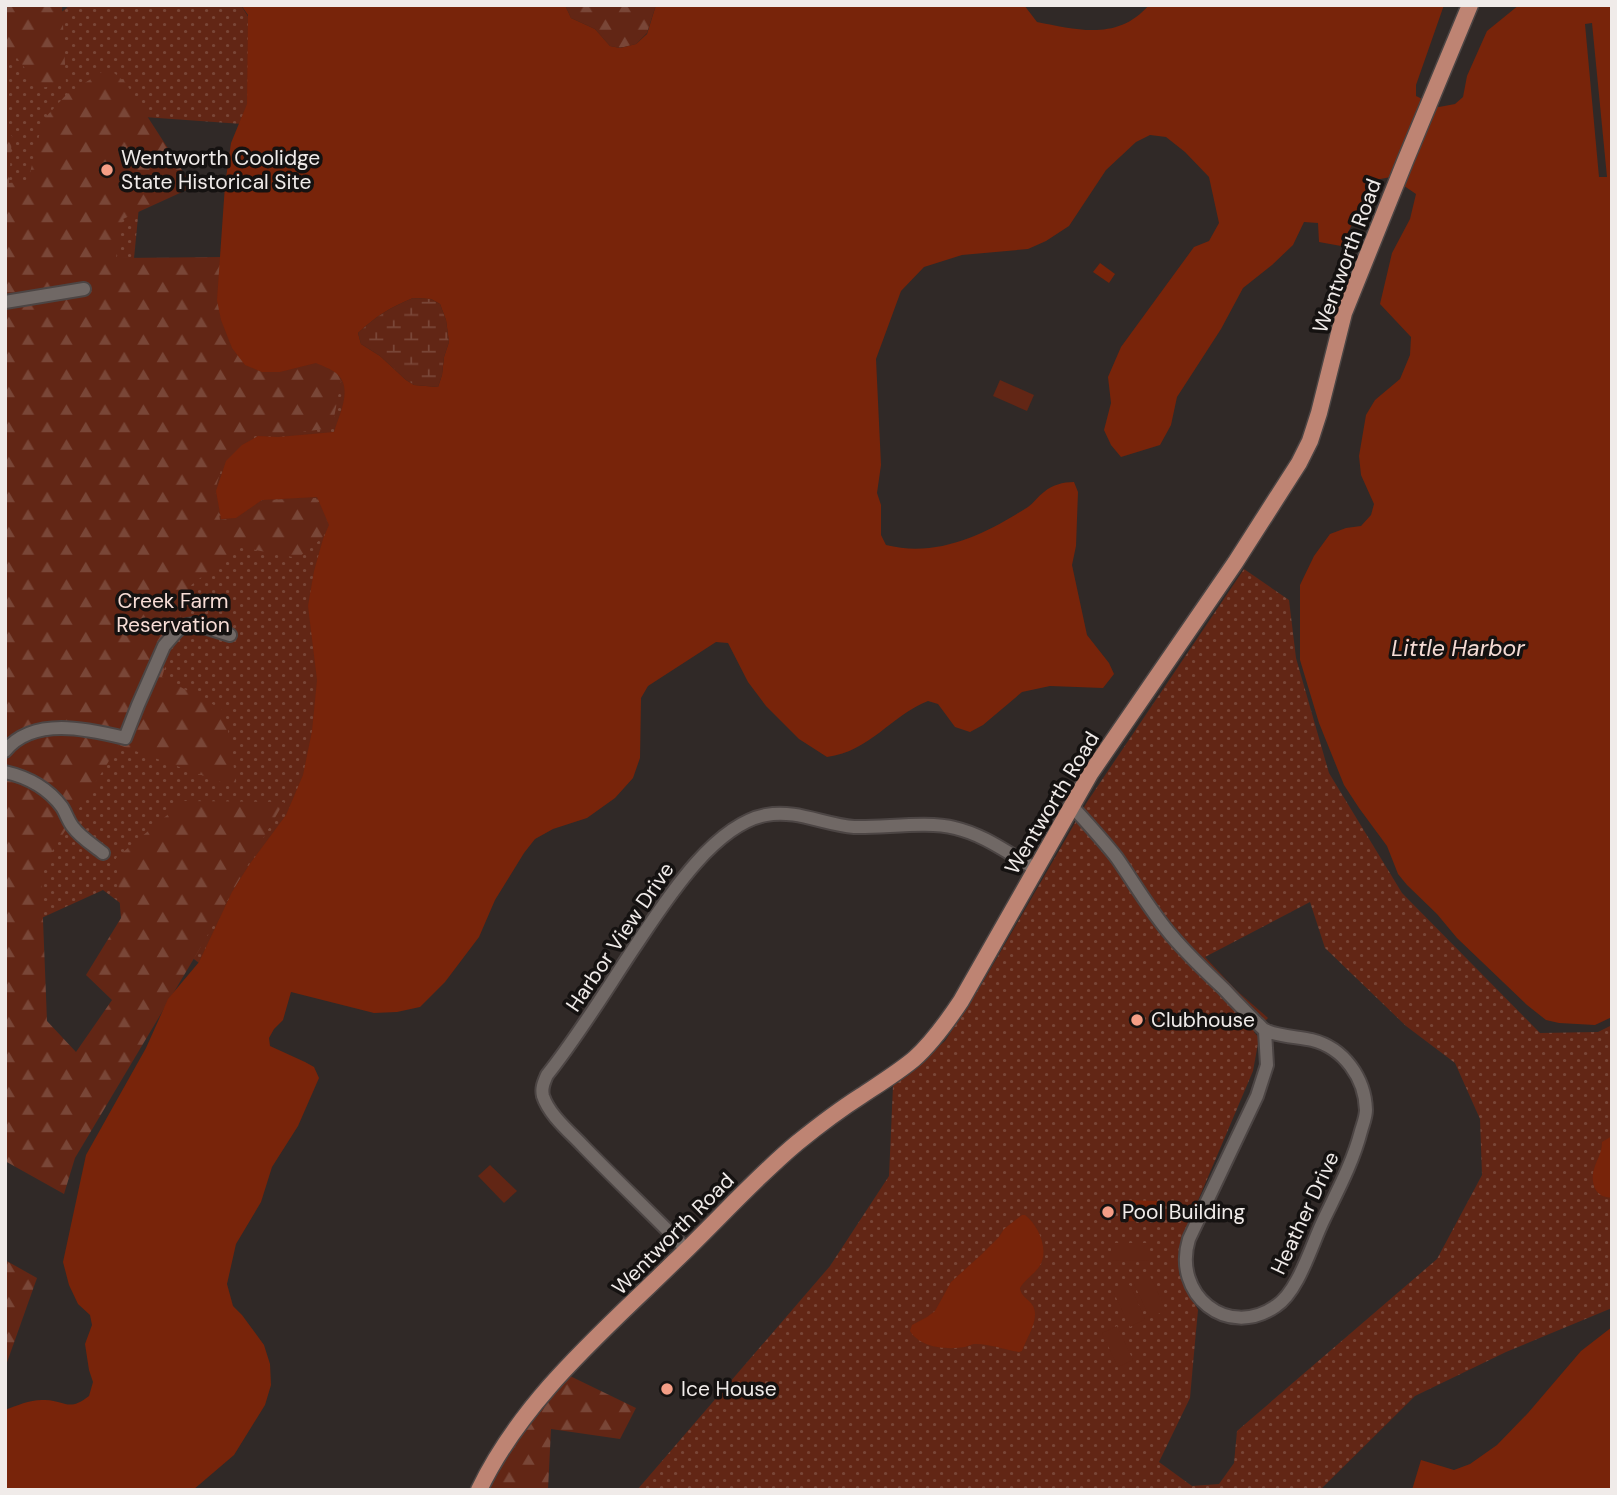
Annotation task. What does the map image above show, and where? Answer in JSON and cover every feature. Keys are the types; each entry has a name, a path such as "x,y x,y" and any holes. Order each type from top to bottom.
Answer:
{"main road":[{"name":"Wentworth Road","path":"479,1490 510,1436 540,1398 590,1345 761,1175 797,1143 915,1058 961,1002 1090,774 1235,563 1299,463 1319,413 1345,313 1470,5"}],"street":[{"path":"5,302 84,289"},
{"path":"5,751 25,736 51,729 77,728 125,738 164,646 176,632 183,626 195,624 230,635"},
{"path":"5,772 23,776 43,788 61,806 73,827 103,853"},
{"path":"1072,806 1103,840 1173,937 1265,1031"},
{"name":"Harbor View Drive","path":"687,1250 574,1137 555,1116 542,1094 547,1075 687,872 732,830 752,818 778,813 852,827 955,828 986,839 1035,869"},
{"name":"Heather Drive","path":"1265,1031 1314,1040 1345,1059 1358,1078 1365,1102 1365,1116 1358,1145 1298,1277 1287,1295 1279,1305 1257,1316 1236,1318 1215,1311 1193,1289 1185,1266 1185,1252 1260,1087 1267,1065 1265,1031"}],"green space":[{"path":"5,5 62,5 66,84 40,88 14,54 5,56"},
{"name":"Creek Farm Reservation","path":"70,5 242,7 249,18 249,107 242,124 144,117 145,144 131,290 351,356 334,507 319,761 203,966 103,890 37,920 5,316 5,50"},
{"path":"565,5 656,5 647,33 636,44 620,48 610,46 595,29 571,18"},
{"name":"Creek Farm Reservation","path":"108,68 125,82 193,187 123,219 116,258 223,257 330,360 341,381 332,428 278,435 258,434 241,443 224,460 215,490 220,520 236,518 262,500 316,498 329,525 322,538 298,558 240,547 190,586 162,677 225,711 237,788 119,745 41,869 47,1021 76,1052 112,1000 86,975 121,918 116,858 184,801 284,802 75,1158 64,1194 5,1161 5,131 12,136 9,183 28,181 43,120 66,95"},
{"path":"413,298 431,299 440,304 446,320 449,342 438,387 414,385 380,356 361,344 358,333 384,312"},
{"path":"1000,380 1034,395 1027,411 993,396"},
{"path":"1244,569 1289,600 1296,658 1329,773 1402,893 1540,1033 1598,1032 1612,1025 1612,1308 1506,1352 1415,1396 1320,1490 637,1490 830,1266 889,1176 893,1086 945,1041 983,982 1087,802","holes":["1310,902 1325,948 1406,1026 1455,1063 1480,1119 1482,1175 1437,1259 1237,1431 1234,1463 1219,1484 1192,1486 1159,1462 1190,1398 1198,1310 1179,1274 1183,1236 1253,1071 1259,1038 1254,1032 1268,1018 1236,990 1205,957"]},
{"path":"490,1165 517,1191 504,1203 478,1176"},
{"path":"1111,1243 1149,1243 1149,1261 1111,1260"},
{"path":"5,1260 37,1278 5,1368"},
{"path":"1150,1276 1166,1310 1150,1318 1134,1284"},
{"path":"1130,1285 1145,1319 1130,1327 1114,1293"},
{"path":"1117,1326 1133,1360 1118,1367 1102,1333"},
{"path":"570,1376 636,1408 620,1439 551,1429 548,1490 489,1490 519,1434"}],"water":[{"name":"Little Harbor","path":"241,5 565,5 571,18 595,29 610,46 620,48 636,44 647,34 656,5 1024,5 1037,22 1097,30 1124,24 1149,5 1444,5 1416,85 1416,96 1439,107 1455,104 1463,97 1467,76 1487,31 1519,5 1612,5 1612,1017 1595,1025 1546,1020 1457,938 1407,885 1398,874 1387,846 1344,785 1319,723 1300,660 1300,585 1314,556 1330,534 1361,526 1371,515 1374,504 1361,475 1359,456 1366,415 1375,400 1400,379 1410,355 1411,337 1380,304 1392,253 1410,219 1416,194 1391,177 1375,180 1341,246 1319,242 1318,223 1304,222 1293,245 1243,288 1221,329 1177,397 1171,425 1160,445 1121,457 1104,430 1111,403 1108,377 1121,347 1194,247 1209,241 1219,223 1209,177 1166,137 1150,135 1136,142 1106,170 1069,226 1046,241 1028,249 962,255 924,267 901,291 876,359 881,465 877,493 881,505 881,535 886,545 924,548 960,541 1012,517 1051,487 1074,482 1078,492 1076,546 1072,565 1087,635 1109,663 1114,674 1103,688 1050,686 1022,692 983,725 970,732 955,727 938,704 928,701 902,715 856,748 827,757 799,739 766,706 748,682 728,643 716,642 648,686 641,698 640,758 633,778 615,798 587,818 553,829 535,839 495,900 479,937 445,982 420,1007 374,1013 291,992 283,1020 269,1038 270,1046 314,1067 319,1078 298,1126 272,1167 261,1202 236,1244 227,1284 233,1306 264,1345 270,1364 271,1385 265,1405 234,1455 193,1490 5,1490 5,1410 40,1400 76,1404 89,1396 93,1382 85,1344 92,1325 90,1315 78,1304 63,1262 86,1155 146,1048 168,999 199,962 232,892 286,815 303,775 312,731 317,680 308,606 314,571 329,525 317,497 262,500 236,518 221,519 216,491 226,461 242,445 258,436 334,432 345,393 336,373 316,363 280,372 262,372 245,365 232,348 221,320 217,300 225,185 231,143 247,104 248,15","holes":["413,298 431,299 440,304 446,320 449,342 438,387 414,385 406,380 380,356 361,344 358,333 405,301"]},
{"path":"1100,263 1115,274 1109,283 1093,272"},
{"path":"1612,1136 1612,1198 1598,1193 1594,1187 1593,1176 1602,1142"},
{"path":"1121,1200 1159,1201 1159,1221 1121,1221"},
{"path":"1022,1215 1030,1220 1038,1232 1043,1254 1039,1267 1020,1288 1035,1311 1032,1328 1022,1351 976,1344 942,1348 914,1337 910,1331 912,1325 935,1311 951,1282 999,1237 1004,1229"},
{"path":"1612,1327 1612,1490 1412,1490 1421,1460 1454,1470 1470,1464 1497,1445 1581,1351"}],"pier":[{"path":"1592,23 1607,177 1599,177 1585,24"}],"place":[{"name":"Wentworth Coolidge State Historical Site","path":"107,170"},
{"name":"Clubhouse","path":"1137,1020"},
{"name":"Pool Building","path":"1108,1212"},
{"name":"Ice House","path":"667,1389"}]}
